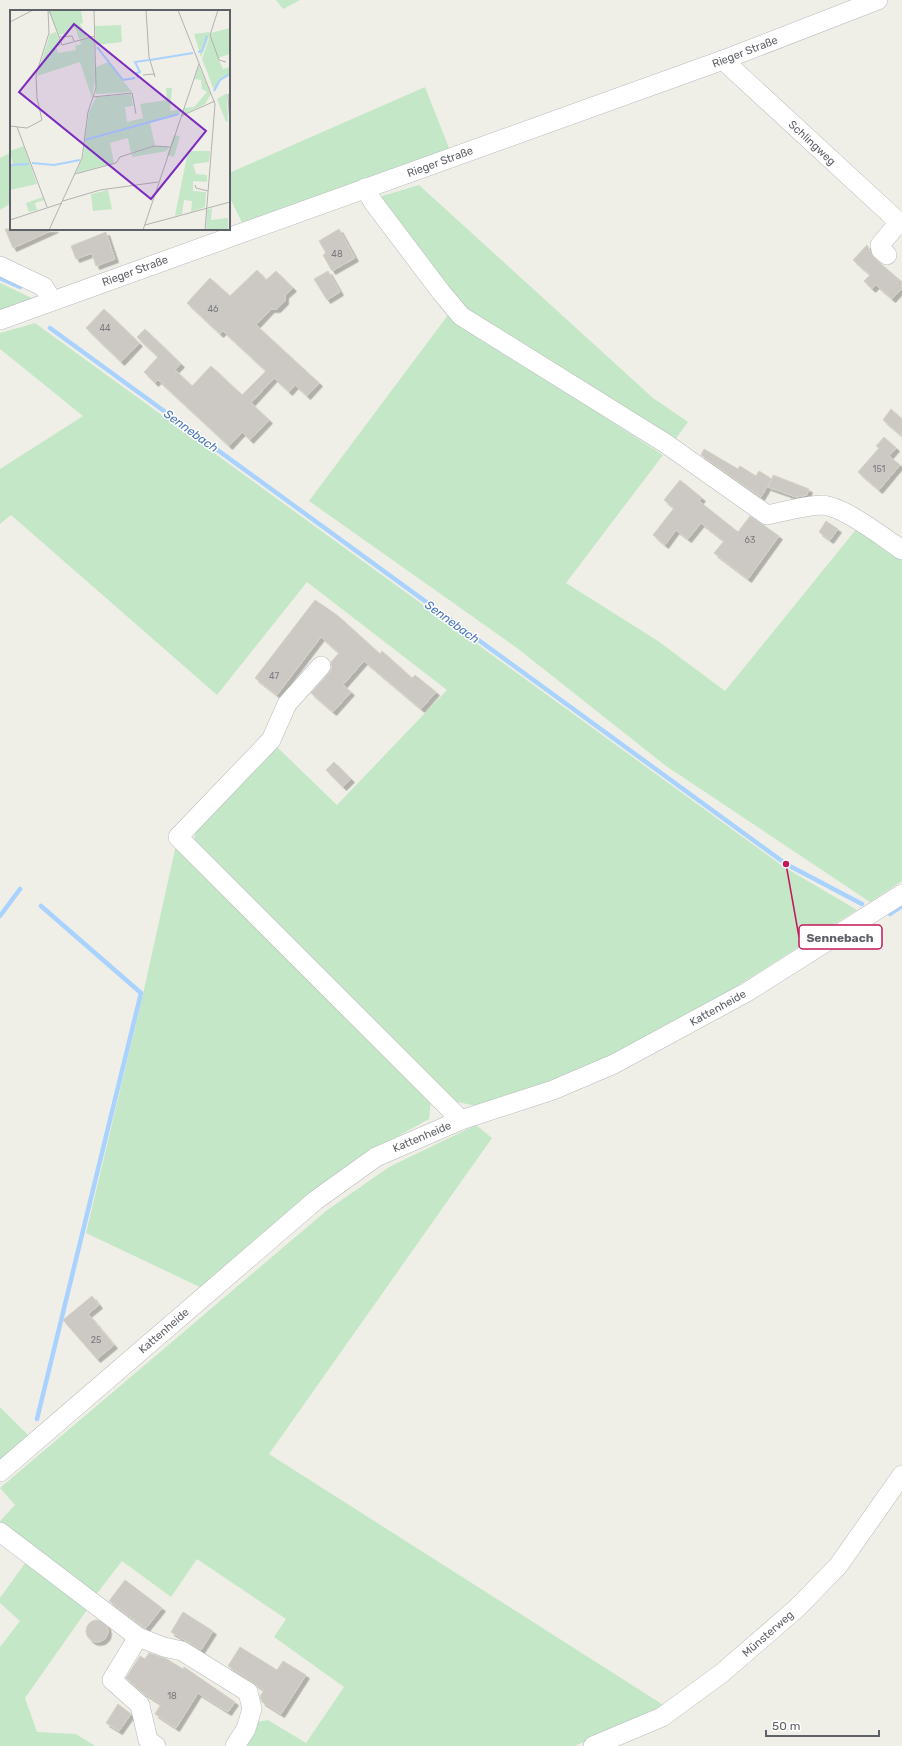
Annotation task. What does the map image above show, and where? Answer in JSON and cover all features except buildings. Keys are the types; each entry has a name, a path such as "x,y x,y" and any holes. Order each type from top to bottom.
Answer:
{"street":[{"name":"Rieger Straße","path":"0,320 723,60 878,0"},
{"name":"Schlingweg","path":"723,60 900,224"},
{"path":"365,188 373,202 461,316 665,443 767,515 821,505 832,507 845,513 902,550"},
{"path":"887,255 881,250 880,244 900,224"},
{"path":"0,266 44,287 52,301"},
{"path":"321,666 287,704 271,740 178,837 461,1120"},
{"name":"Kattenheide","path":"0,1472 316,1200 376,1157 461,1120 553,1090 614,1064 746,992 902,894"},
{"name":"Münsterweg","path":"593,1746 662,1717 722,1673 798,1608 838,1566 902,1475"},
{"path":"0,1532 138,1637 164,1647 182,1651 248,1692 252,1709 246,1729 235,1746"},
{"path":"138,1637 112,1680 140,1705 148,1740 156,1746"}],"green space":[{"path":"276,0 300,0 283,9"},
{"path":"425,87 451,153 244,227 230,198 230,173"},
{"path":"10,153 10,204 0,210 0,158"},
{"path":"419,185 653,398 688,422 672,444 463,313 380,201 382,196"},
{"path":"0,283 36,300 0,313"},
{"path":"451,311 460,323 663,455 566,583 658,641 725,691 858,527 902,556 902,881 870,902 666,766 517,648 309,501"},
{"path":"35,323 784,867 857,910 718,998 610,1056 550,1081 477,1106 447,1100 194,840 197,825 261,757 278,748 337,805 447,690 307,582 217,695 11,515 0,524 0,469 83,416 0,349 0,333"},
{"path":"176,845 431,1098 429,1119 357,1159 204,1289 86,1233 143,994"},
{"path":"476,1125 492,1138 269,1454 665,1706 575,1746 241,1746 256,1722 268,1720 306,1743 344,1687 274,1637 286,1619 197,1559 171,1597 122,1561 95,1596 0,1525 0,1521 15,1505 0,1488 326,1211 389,1167"},
{"path":"0,1407 29,1436 0,1462"},
{"path":"28,1559 89,1607 25,1698 37,1732 76,1734 95,1746 0,1746 0,1647 20,1621 0,1603 0,1598"}],"waterway":[{"name":"Sennebach","path":"0,278 20,287"},
{"name":"Sennebach","path":"50,328 786,864 862,904"},
{"path":"0,916 20,889"},
{"path":"37,1419 141,993 41,906"},
{"name":"Sennebach","path":"890,914 902,906"}],"place":[{"name":"Sennebach","path":"786,864"}]}
